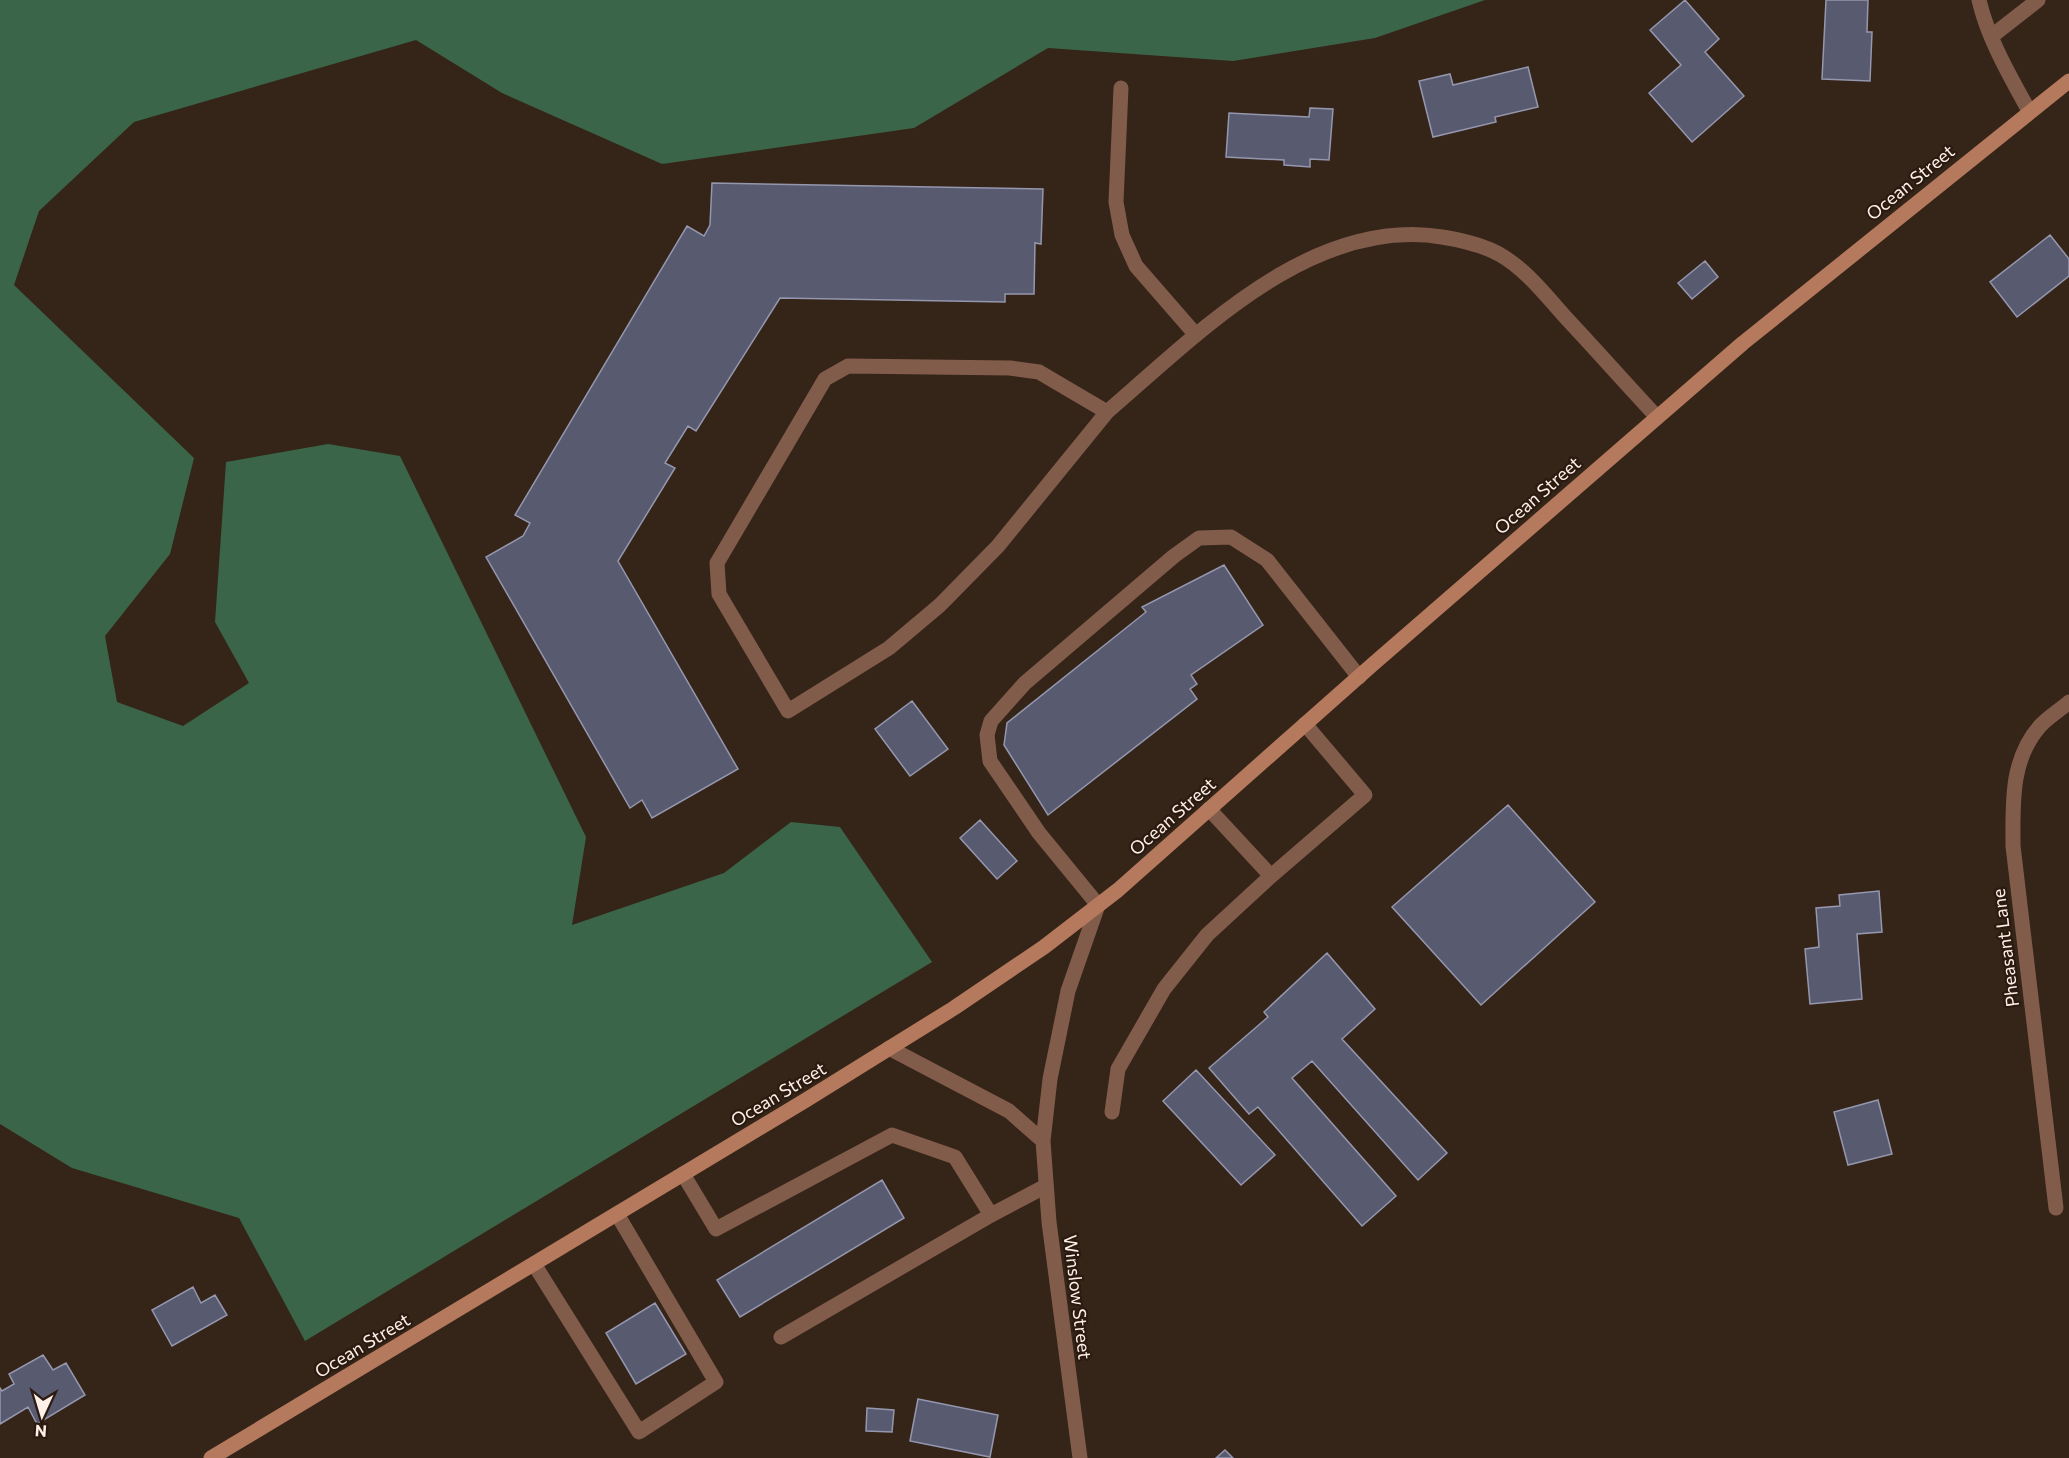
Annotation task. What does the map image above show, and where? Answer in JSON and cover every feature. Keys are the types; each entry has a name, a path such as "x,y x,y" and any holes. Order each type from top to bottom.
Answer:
{"main road":[{"name":"Ocean Street","path":"211,1458 890,1048 1014,967 1098,905 1743,343 2069,81"}],"street":[{"path":"1979,0 1982,16 2002,63 2029,111"},
{"path":"1992,36 2038,0"},
{"path":"1121,88 1116,202 1122,235 1136,266 1196,335"},
{"path":"1107,412 1039,372 1010,368 848,366 825,379 717,563 718,594 788,711 889,648 940,605 998,546 1107,412 1229,308 1317,255 1368,239 1419,234 1465,241 1499,254 1527,275 1657,417"},
{"path":"1098,905 1039,833 990,761 987,735 991,721 1025,683 1173,556 1199,538 1221,537 1231,537 1267,560 1359,677"},
{"name":"Pheasant Lane","path":"2056,1208 2013,846 2013,805 2017,769 2025,746 2041,725 2069,702"},
{"path":"1112,1112 1118,1070 1164,988 1207,935 1365,795 1305,724"},
{"path":"1209,809 1271,876"},
{"name":"Winslow Street","path":"1080,1458 1049,1222 1043,1141 1050,1079 1068,991 1098,905"},
{"path":"890,1048 1009,1112 1043,1141"},
{"path":"683,1174 716,1229 892,1135 955,1157 991,1215"},
{"path":"781,1337 991,1215 1046,1186"},
{"path":"534,1264 639,1432 716,1382 617,1214"}],"green space":[{"path":"0,0 1485,0 1375,38 1233,61 1048,48 914,128 662,164 502,93 416,40 134,122 39,211 14,285 194,458 170,554 105,636 117,702 183,726 249,683 215,622 226,462 328,444 400,456 586,837 572,925 724,873 791,822 840,827 932,962 305,1341 239,1218 72,1168 0,1124"}],"building":[{"path":"1685,0 1719,39 1705,52 1744,96 1692,142 1649,93 1681,65 1650,30"},
{"path":"1826,0 1868,0 1867,32 1872,32 1870,81 1822,79"},
{"path":"1528,67 1538,107 1495,117 1496,122 1433,137 1419,81 1450,74 1453,85"},
{"path":"1310,108 1333,109 1329,160 1310,159 1310,167 1284,165 1284,160 1226,157 1229,113 1309,117"},
{"path":"712,183 1043,189 1041,244 1035,243 1034,294 1005,294 1005,302 780,298 696,431 688,426 665,463 675,468 618,561 738,769 652,818 642,800 630,808 486,557 523,536 530,523 515,515 687,226 704,236 710,225"},
{"path":"2050,235 2069,259 2069,276 2017,317 1990,282"},
{"path":"1705,261 1718,277 1692,299 1678,283"},
{"path":"1224,565 1263,625 1191,675 1197,684 1190,689 1197,699 1048,815 1004,745 1007,723 1146,612 1142,607"},
{"path":"912,701 948,749 910,776 875,729"},
{"path":"1508,805 1595,902 1481,1005 1392,907"},
{"path":"980,820 1017,861 997,879 960,838"},
{"path":"1879,891 1882,932 1857,934 1862,999 1810,1004 1805,949 1819,947 1816,908 1840,906 1839,895"},
{"path":"1327,953 1375,1009 1342,1039 1447,1153 1418,1180 1312,1061 1292,1078 1396,1196 1362,1226 1258,1107 1249,1114 1209,1068 1268,1017 1264,1012"},
{"path":"1196,1070 1275,1155 1241,1185 1163,1101"},
{"path":"1878,1100 1892,1154 1848,1165 1834,1112"},
{"path":"882,1180 904,1218 740,1317 717,1280"},
{"path":"193,1287 201,1303 215,1295 227,1315 172,1346 152,1310"},
{"path":"655,1303 686,1354 636,1384 606,1333"},
{"path":"43,1355 53,1370 66,1363 85,1395 37,1424 28,1407 0,1424 0,1388 2,1391 14,1384 9,1374"},
{"path":"918,1399 998,1415 990,1457 910,1441"},
{"path":"867,1408 894,1410 892,1432 866,1431"},
{"path":"1225,1450 1233,1458 1216,1458"}]}
